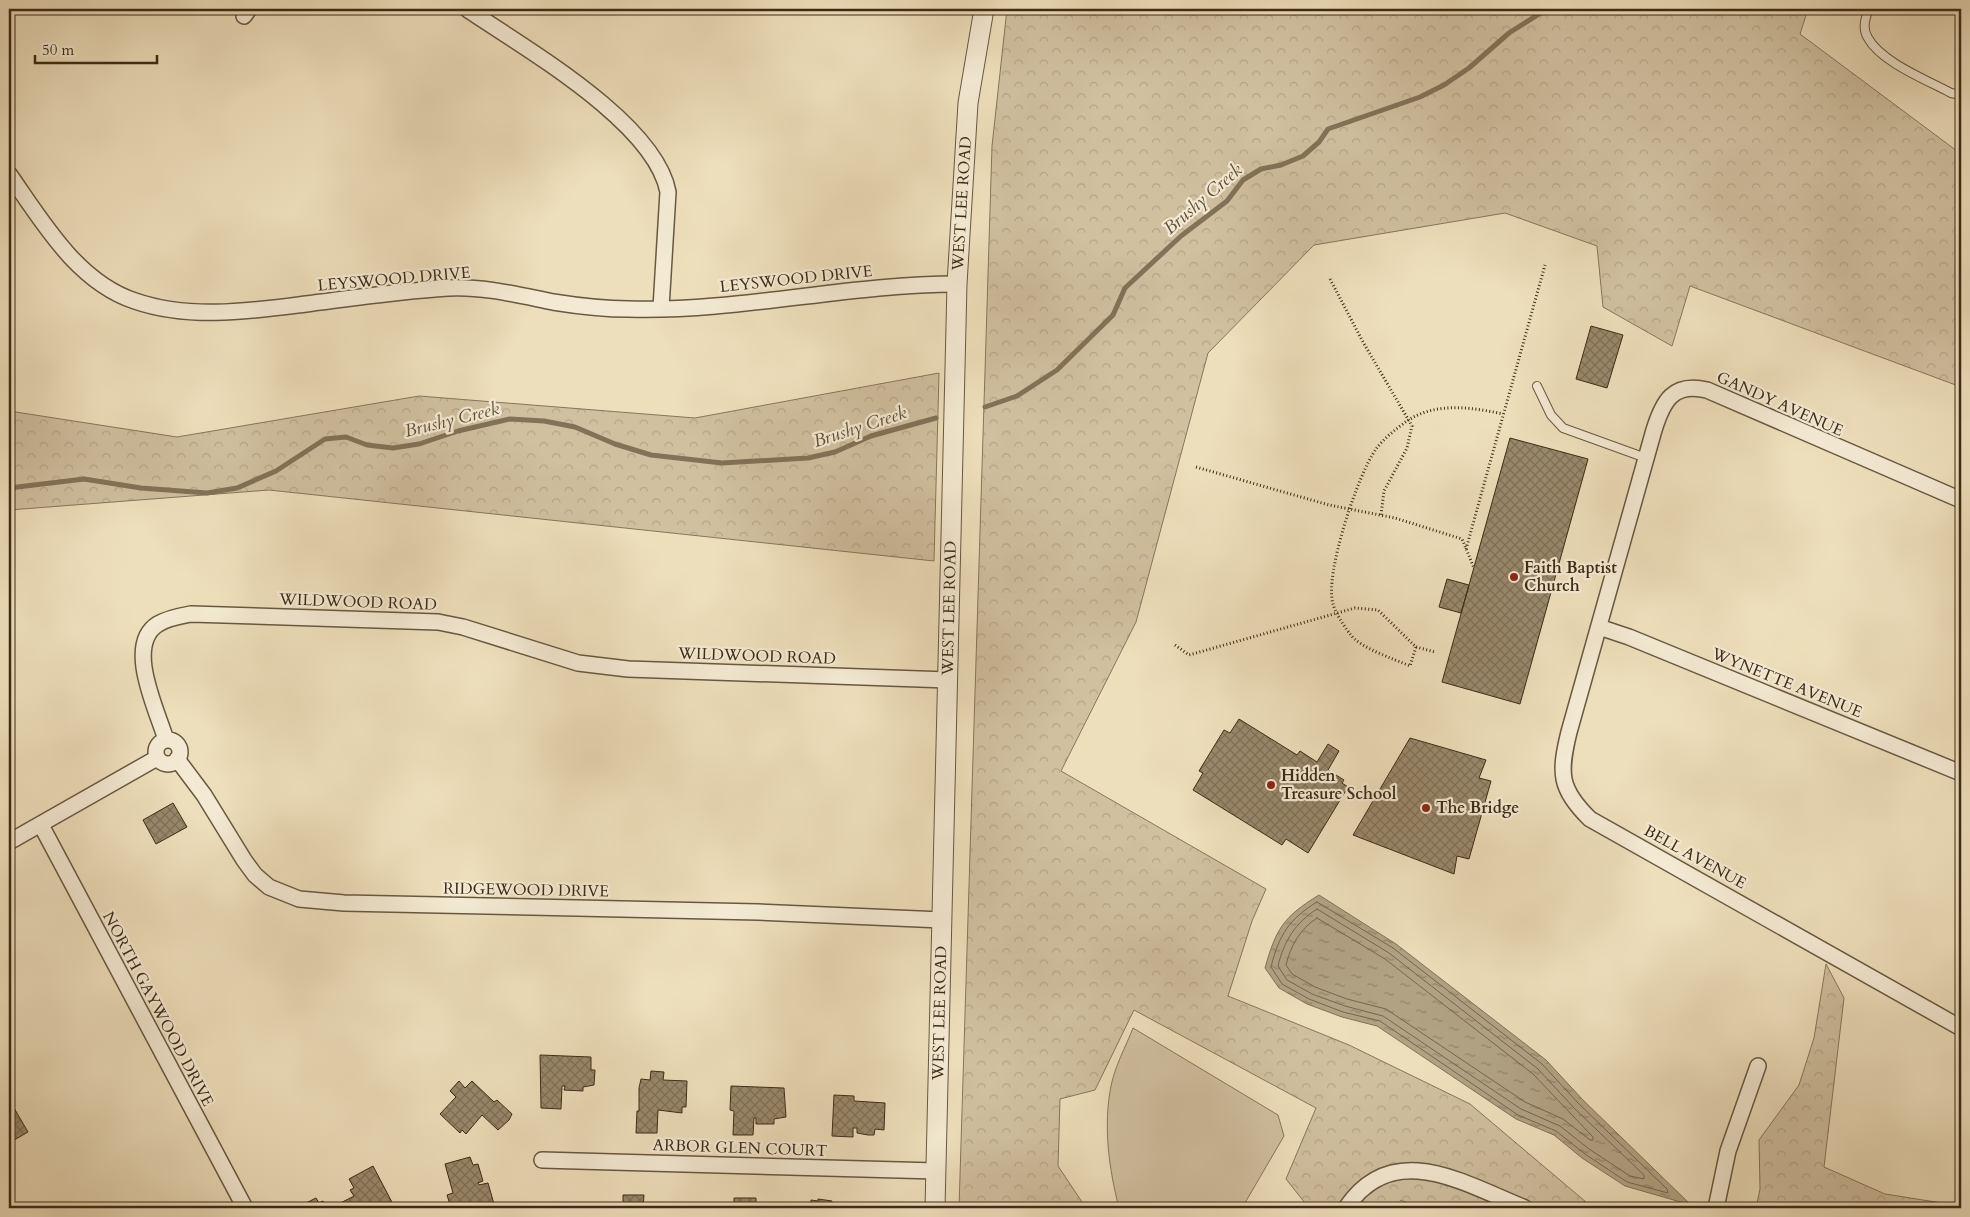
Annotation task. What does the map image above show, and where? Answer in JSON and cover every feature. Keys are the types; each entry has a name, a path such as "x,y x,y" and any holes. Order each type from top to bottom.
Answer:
{"street":[{"path":"467,9 549,64 602,104 642,142 654,158 664,175 668,192 668,218 661,308"},
{"name":"WEST LEE ROAD","path":"935,1208 957,284 968,103 984,9"},
{"name":"LEYSWOOD DRIVE","path":"9,174 59,242 87,273 123,296 157,308 195,312 233,311 466,288 588,307 629,309 704,307 913,284 957,284"},
{"name":"GANDY AVENUE","path":"1599,627 1662,407 1676,392 1686,388 1696,388 1718,395 1789,428 1961,500"},
{"name":"WILDWOOD ROAD","path":"166,740 144,671 142,656 144,643 151,629 157,624 172,617 191,614 438,622 463,627 578,663 628,669 921,681 948,680"},
{"name":"WYNETTE AVENUE","path":"1599,627 1629,637 1961,773"},
{"name":"BELL AVENUE","path":"1599,627 1564,752 1563,769 1565,784 1576,806 1590,819 1961,1028"},
{"path":"166,740 177,744 180,752 177,759 167,764 157,758 157,746 166,740"},
{"path":"9,842 157,758"},
{"name":"RIDGEWOOD DRIVE","path":"177,759 204,795 255,875 269,888 299,899 344,903 758,912 942,920"},
{"name":"NORTH GAYWOOD DRIVE","path":"41,825 245,1208"},
{"path":"1716,1208 1728,1151 1758,1066"},
{"name":"ARBOR GLEN COURT","path":"542,1160 936,1171"},
{"path":"1346,1208 1352,1199 1371,1181 1391,1173 1411,1170 1436,1173 1525,1208"}],"lane":[{"path":"1870,9 1864,20 1867,38 1886,58 1951,93 1961,95"},
{"path":"1537,386 1551,415 1563,428 1646,458"}],"path":[{"path":"1466,550 1545,265"},
{"path":"1330,279 1363,342 1412,426 1408,448 1384,491 1381,515"},
{"path":"1416,647 1410,666 1378,652 1351,636 1333,604 1332,590 1336,562 1349,509 1376,449 1408,420 1440,408 1474,408 1503,414"},
{"path":"1196,467 1262,487 1381,515 1462,539 1474,568"},
{"path":"1175,645 1188,655 1355,608 1378,610 1416,647 1435,652"}],"green space":[{"path":"1007,9 1808,9 1800,34 1961,154 1961,387 1690,286 1672,346 1603,307 1597,246 1505,213 1314,245 1208,353 1136,622 1061,771 1266,889 1252,921 1228,996 1349,1045 1470,1104 1593,1208 1418,1208 1401,1200 1396,1208 1309,1208 1286,1179 1316,1108 1134,1010 1095,1090 1060,1099 1058,1166 1086,1208 959,1208 992,146"},
{"path":"939,373 934,561 269,490 9,510 9,411 177,437 419,396 695,418"},
{"path":"1826,964 1844,998 1824,1167 1885,1194 1961,1206 1961,1208 1756,1208 1760,1189 1759,1140 1799,1085 1814,1038"},
{"path":"1133,1028 1278,1115 1284,1136 1242,1208 1119,1208 1112,1178 1107,1116 1115,1071"}],"water":[{"path":"1319,895 1396,944 1546,1060 1583,1100 1691,1205 1625,1186 1582,1158 1554,1135 1516,1119 1377,1026 1342,1017 1307,1004 1279,988 1265,968 1273,943 1289,917"}],"building":[{"path":"1591,326 1623,335 1607,388 1576,379"},
{"name":"Faith Baptist Church","path":"1510,438 1588,459 1520,704 1442,682"},
{"path":"1447,579 1469,585 1461,613 1439,607"},
{"name":"Hidden Treasure School","path":"1239,719 1297,755 1300,751 1317,762 1328,744 1339,751 1328,770 1344,780 1342,783 1348,787 1308,853 1286,839 1282,845 1193,790 1203,773 1199,771 1224,730 1230,733"},
{"name":"The Bridge","path":"1410,738 1486,760 1479,778 1491,781 1469,859 1457,856 1454,874 1353,835"},
{"path":"173,803 187,827 156,844 143,820"},
{"path":"540,1055 591,1057 591,1070 595,1070 594,1085 583,1087 583,1091 564,1090 565,1086 562,1086 561,1109 541,1108"},
{"path":"651,1071 664,1072 663,1080 687,1081 686,1107 682,1107 682,1113 658,1110 657,1133 636,1133 641,1079 650,1080"},
{"path":"459,1081 465,1088 472,1081 494,1102 497,1100 512,1114 509,1120 498,1130 482,1115 466,1134 462,1130 460,1133 440,1114 456,1097 450,1091"},
{"path":"731,1086 784,1088 786,1117 774,1119 774,1124 756,1124 756,1118 754,1118 753,1135 733,1135 734,1111 730,1110"},
{"path":"834,1095 854,1096 854,1101 885,1103 884,1130 875,1129 874,1135 868,1135 857,1133 857,1128 853,1128 853,1137 832,1136"},
{"path":"14,1108 28,1132 9,1143 9,1111"},
{"path":"470,1157 473,1165 478,1164 483,1181 478,1183 479,1185 488,1183 494,1204 478,1208 451,1208 447,1195 453,1193 445,1164"},
{"path":"373,1166 395,1208 360,1208 357,1203 346,1208 331,1208 354,1196 350,1190 354,1188 349,1179"},
{"path":"623,1195 644,1195 643,1208 623,1208"},
{"path":"316,1198 319,1203 323,1201 327,1208 296,1208"},
{"path":"734,1198 756,1198 756,1208 734,1208"},
{"path":"818,1199 832,1201 832,1208 811,1208 811,1200 818,1201"},
{"path":"760,1203 777,1203 777,1207 787,1208 760,1208"}],"waterway":[{"name":"Brushy Creek","path":"985,407 1017,396 1057,370 1113,315 1125,288 1181,236 1227,201 1243,180 1261,169 1281,165 1303,156 1319,142 1328,129 1420,97 1444,85 1469,68 1509,33 1547,9"},
{"name":"Brushy Creek","path":"9,488 84,479 141,488 207,493 237,488 276,471 325,439 346,437 367,445 393,448 419,444 458,431 510,419 544,421 575,427 615,444 651,455 722,463 808,458 835,452 871,436 936,418"}],"place":[{"name":"Faith Baptist Church","path":"1514,577"},
{"name":"Hidden Treasure School","path":"1271,785"},
{"name":"The Bridge","path":"1426,808"}]}
